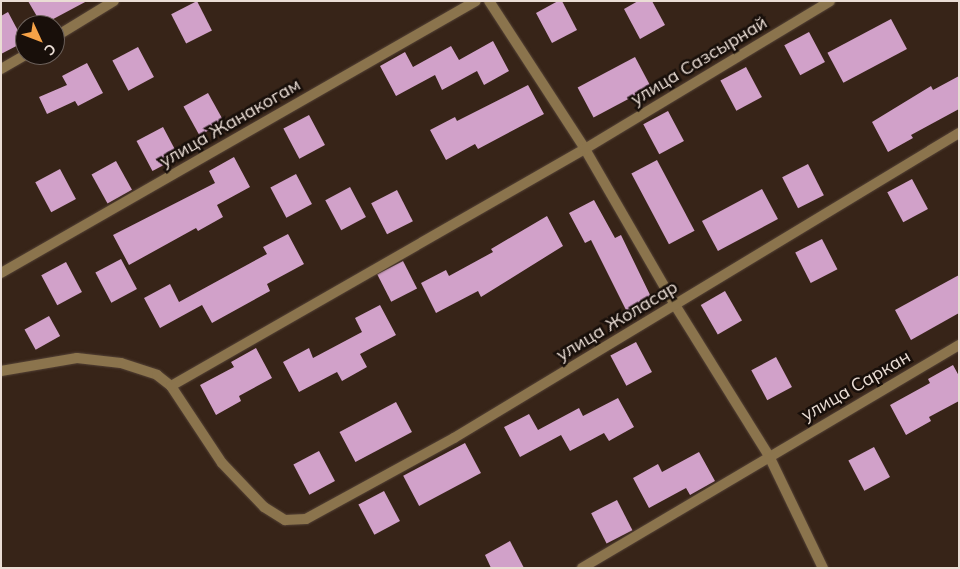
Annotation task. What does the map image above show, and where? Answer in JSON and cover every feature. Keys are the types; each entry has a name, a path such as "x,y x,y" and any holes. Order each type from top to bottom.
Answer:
{"street":[{"path":"65,31 114,1"},
{"name":"улица Жанакогам","path":"1,273 476,1"},
{"path":"489,1 585,149 675,305 769,456 823,568"},
{"name":"улица Сазсырнай","path":"171,386 585,149 830,1"},
{"path":"1,69 15,61"},
{"name":"улица Жоласар","path":"171,386 222,463 264,507 285,520 306,519 362,491 959,133"},
{"name":"улица Саркан","path":"582,568 959,345"},
{"path":"1,371 76,358 121,363 158,375 171,386"}],"building":[{"path":"28,1 87,1 61,15 36,15"},
{"path":"197,1 212,30 186,44 171,14"},
{"path":"558,1 562,1 577,30 552,43 536,13"},
{"path":"638,1 652,1 665,25 640,39 624,9"},
{"path":"8,12 15,25 15,47 1,54 1,16"},
{"path":"891,19 907,49 843,83 827,53"},
{"path":"809,32 825,62 800,75 784,45"},
{"path":"493,41 509,71 484,85 477,71 442,90 435,75 396,96 380,66 405,52 413,67 451,46 459,60"},
{"path":"138,47 154,77 128,91 112,61"},
{"path":"635,57 651,87 594,118 578,88"},
{"path":"87,63 103,93 78,106 75,101 47,114 39,97 67,85 62,76"},
{"path":"746,67 762,97 736,111 720,81"},
{"path":"959,76 959,109 911,135 913,138 888,152 872,122 931,86 933,90"},
{"path":"528,85 544,114 478,149 475,144 446,160 430,130 455,117 457,121"},
{"path":"208,93 224,122 200,135 184,107"},
{"path":"668,111 684,141 659,154 643,124"},
{"path":"309,115 325,145 299,159 283,129"},
{"path":"163,127 179,157 152,171 137,141"},
{"path":"234,157 250,187 217,205 223,217 198,231 196,228 129,265 113,235 215,183 209,171"},
{"path":"657,160 695,231 669,244 631,174"},
{"path":"116,161 132,190 108,203 92,175"},
{"path":"808,164 824,195 798,208 782,177"},
{"path":"60,169 76,199 51,212 35,182"},
{"path":"296,174 312,204 286,218 270,188"},
{"path":"912,179 928,209 903,222 887,192"},
{"path":"350,187 366,217 341,230 325,200"},
{"path":"762,189 778,219 718,251 702,221"},
{"path":"397,190 413,221 387,234 371,203"},
{"path":"594,200 615,238 621,235 653,301 628,314 591,240 585,243 569,213"},
{"path":"547,216 563,246 481,297 478,291 436,313 421,283 446,270 449,276 493,252 491,249"},
{"path":"288,234 304,264 267,284 270,291 212,323 202,305 160,328 144,298 170,284 179,302 267,254 263,247"},
{"path":"822,239 837,269 811,283 795,253"},
{"path":"121,259 137,289 111,303 95,273"},
{"path":"403,261 417,289 391,302 377,274"},
{"path":"66,262 82,292 57,305 41,275"},
{"path":"959,275 959,313 911,340 895,310"},
{"path":"725,291 742,320 718,334 701,305"},
{"path":"380,305 396,335 360,354 367,367 342,381 337,372 299,392 283,362 309,348 313,358 362,332 355,318"},
{"path":"49,316 60,336 36,350 25,330"},
{"path":"636,342 652,372 626,386 610,356"},
{"path":"256,348 272,378 239,396 241,401 216,415 200,385 234,367 231,362"},
{"path":"776,357 792,387 767,400 751,370"},
{"path":"953,365 959,376 959,401 929,417 931,421 906,435 890,405 930,383 928,379"},
{"path":"618,398 634,427 609,441 604,433 570,451 561,435 520,457 504,427 529,414 538,430 579,408 583,416"},
{"path":"396,402 412,432 355,462 339,432"},
{"path":"465,443 481,473 419,506 403,476"},
{"path":"874,447 890,477 864,491 848,461"},
{"path":"319,451 335,481 309,495 293,465"},
{"path":"699,452 715,481 690,495 686,488 649,508 633,478 658,464 662,472"},
{"path":"384,491 400,521 374,535 358,505"},
{"path":"617,500 632,530 607,543 591,513"},
{"path":"510,541 524,568 491,568 485,555"}]}
